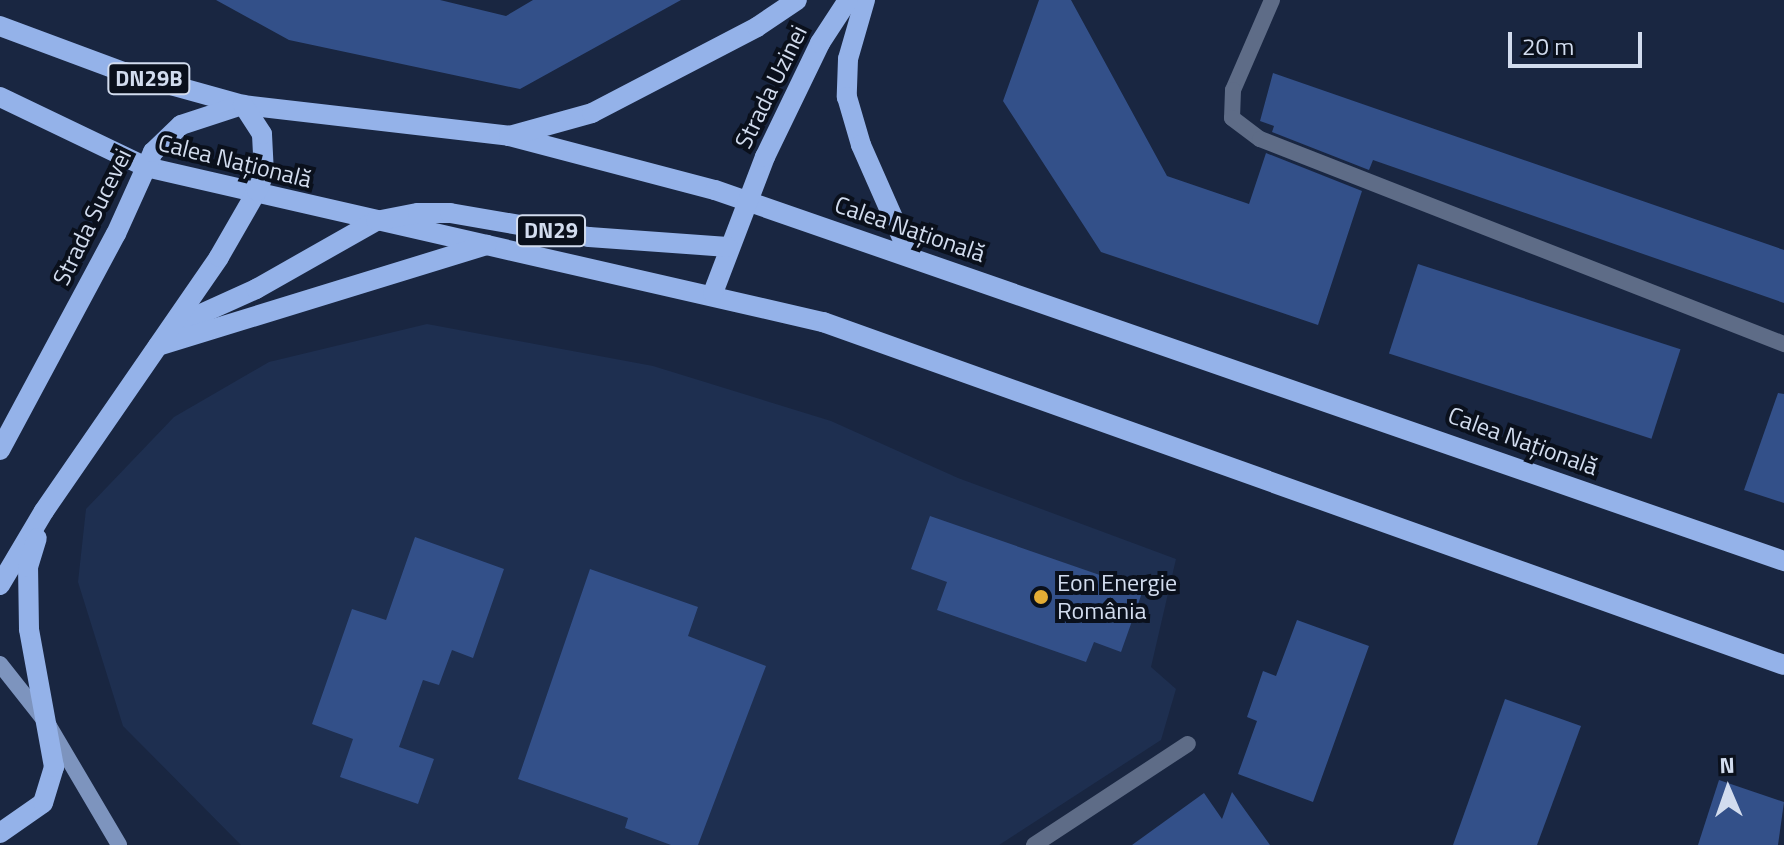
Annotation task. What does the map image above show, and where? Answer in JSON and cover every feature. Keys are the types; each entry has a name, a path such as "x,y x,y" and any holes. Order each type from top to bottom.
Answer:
{"main road":[{"path":"509,136 592,113 757,27 797,0"},
{"name":"Strada Uzinei","path":"713,293 746,201 820,43 848,0"},
{"path":"865,0 848,59 847,97 861,145 910,256"},
{"name":"Calea Națională","path":"0,26 124,72 243,105 509,136 746,201 1784,561"},
{"name":"Calea Națională","path":"0,97 146,167 376,221 713,293 823,322 1784,665"},
{"name":"Strada Sucevei","path":"0,450 116,234 153,152 181,125 243,105"},
{"name":"DN29","path":"0,585 44,511 172,327 257,191 264,174 262,134 243,105"},
{"name":"Calea Națională","path":"376,221 450,213 589,237 728,247"},
{"name":"DN29","path":"172,327 256,289 376,221"},
{"name":"DN29","path":"158,346 489,244"},
{"path":"0,833 43,803 54,767 29,629 28,567 44,511"},
{"path":"0,664 49,726 119,845"}],"street":[{"path":"1272,0 1233,90 1232,118 1260,139 1784,344"},
{"path":"1034,845 1188,744"}],"shaded area":[{"path":"427,324 653,366 831,421 958,478 1176,559 1151,667 1176,689 1161,740 999,845 241,845 123,726 78,582 86,509 174,417 269,362"}],"building":[{"path":"216,0 440,0 506,16 533,0 681,0 520,89 289,40"},
{"path":"1039,0 1071,0 1167,176 1249,204 1266,153 1362,191 1318,325 1101,252 1003,101"},
{"path":"1273,73 1784,250 1784,303 1373,160 1369,170 1272,132 1274,126 1260,121"},
{"path":"1418,264 1680,349 1651,439 1389,353"},
{"path":"1778,393 1784,394 1784,503 1744,490"},
{"name":"Eon Energie România","path":"930,516 1143,590 1121,652 1094,642 1086,662 937,610 947,582 911,569"},
{"path":"415,537 504,569 473,658 452,650 439,685 423,680 399,747 434,759 418,804 340,777 353,739 312,724 352,609 386,620"},
{"path":"590,569 698,607 688,636 766,666 698,845 671,845 625,828 628,818 518,779"},
{"path":"1297,620 1369,646 1313,802 1238,774 1257,721 1247,717 1263,671 1276,676"},
{"path":"1505,699 1581,726 1537,845 1453,845"},
{"path":"1719,780 1784,802 1778,845 1698,845"},
{"path":"1232,792 1270,845 1132,845 1204,793 1222,819"}],"place":[{"name":"Eon Energie România","path":"1041,597"}]}
